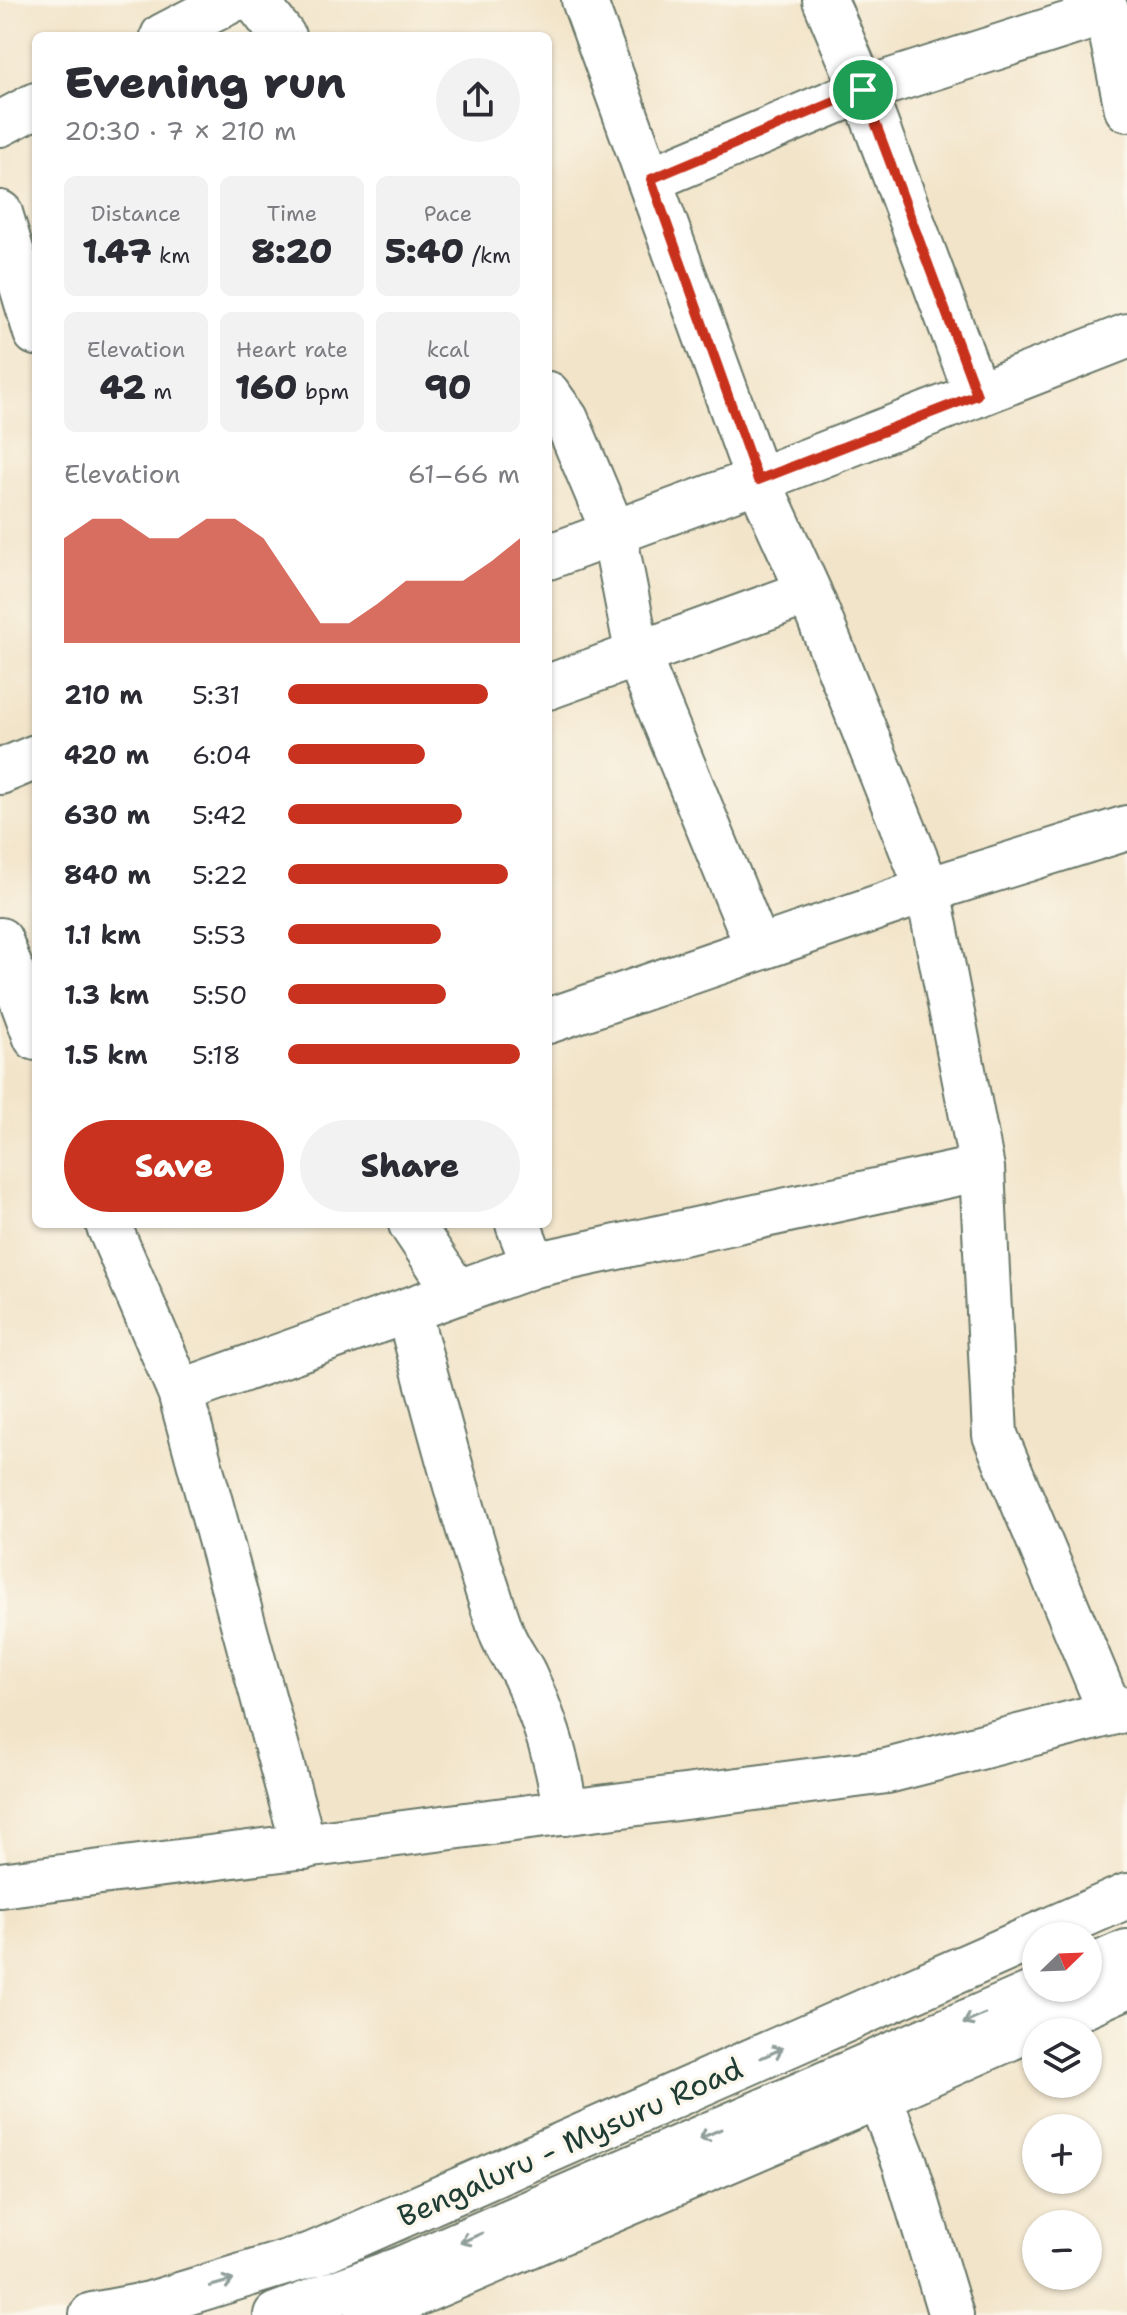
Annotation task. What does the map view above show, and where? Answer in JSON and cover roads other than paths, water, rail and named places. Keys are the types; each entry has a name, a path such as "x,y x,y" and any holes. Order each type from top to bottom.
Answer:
{"street":[{"path":"171,32 232,0"},
{"path":"255,0 280,32"},
{"path":"0,1885 887,1771 1119,1711 995,1435 982,1168 928,890 809,592 758,480 584,0"},
{"path":"825,0 863,90 977,395"},
{"path":"651,179 863,90 1104,6 1127,109"},
{"path":"0,124 32,107"},
{"path":"0,213 32,320"},
{"path":"552,556 758,480 1127,336"},
{"path":"552,400 566,419 614,533 638,656 758,948"},
{"path":"552,686 809,592"},
{"path":"0,772 32,759"},
{"path":"552,1020 928,890 1127,828"},
{"path":"0,940 25,1027"},
{"path":"180,1392 534,1265 982,1168"},
{"path":"110,1228 180,1392 304,1847"},
{"path":"414,1228 457,1293"},
{"path":"520,1228 534,1265"},
{"path":"408,1310 476,1557 502,1637 523,1673 541,1716 563,1791 565,1813"},
{"name":"Bengaluru - Mysuru Road","path":"1068,1922 1127,1896"},
{"name":"Bengaluru - Mysuru Road","path":"92,2315 150,2304 314,2254 1022,1942"},
{"path":"1102,1963 1127,1952"},
{"path":"367,2315 879,2096 1127,1986"},
{"name":"Bengaluru - Mysuru Road","path":"276,2315 401,2269 1022,1998"},
{"path":"879,2096 905,2163 951,2315"}]}
